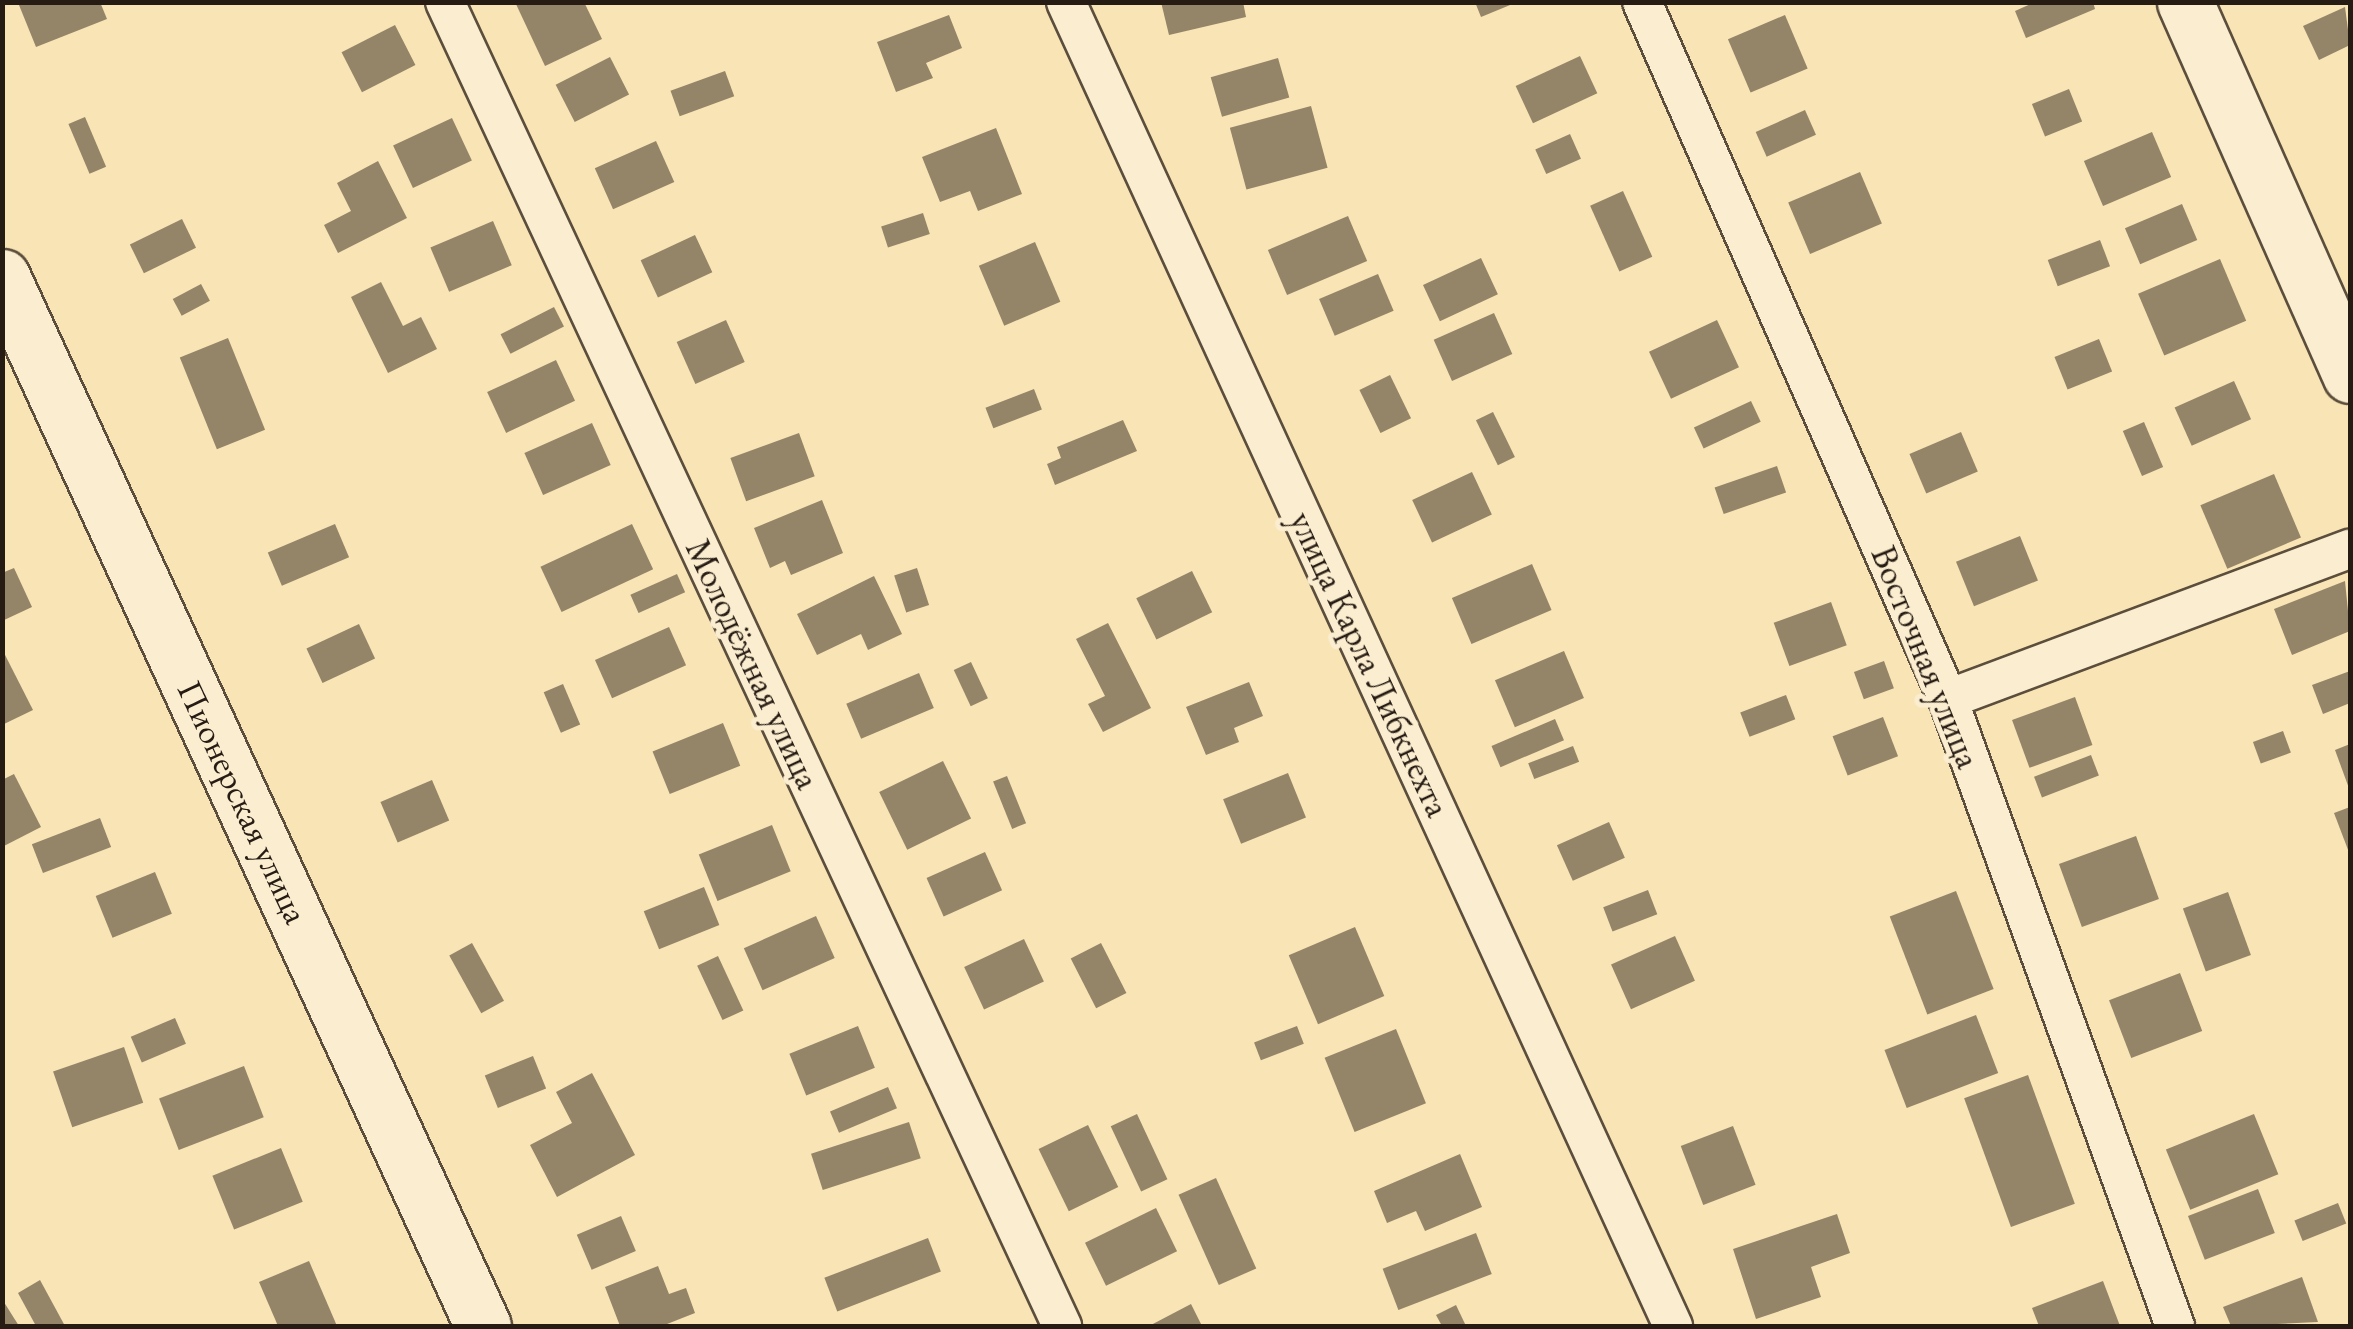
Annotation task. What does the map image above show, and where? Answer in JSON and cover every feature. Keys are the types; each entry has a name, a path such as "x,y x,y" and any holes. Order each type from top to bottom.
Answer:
{"street":[{"name":"Молодёжная улица","path":"445,2 1062,1326"},
{"name":"улица Карла Либкнехта","path":"1066,2 1673,1326"},
{"name":"Восточная улица","path":"1642,2 1948,700 2175,1326"},
{"path":"2185,2 2350,375"},
{"name":"Пионерская улица","path":"2,277 483,1326"},
{"path":"1948,700 2350,549"}],"building":[{"path":"100,2 107,19 36,47 19,5"},
{"path":"515,2 584,2 602,39 545,66"},
{"path":"1161,2 1243,2 1246,17 1169,35"},
{"path":"1475,2 1515,2 1515,3 1481,17"},
{"path":"2035,2 2093,2 2095,9 2026,38 2015,11"},
{"path":"2345,7 2350,45 2319,60 2303,26"},
{"path":"949,15 962,48 926,63 933,78 896,92 877,42"},
{"path":"1785,15 1808,68 1751,93 1728,39"},
{"path":"395,25 415,65 362,92 342,52"},
{"path":"1580,56 1597,93 1533,123 1516,86"},
{"path":"610,57 629,94 575,122 556,85"},
{"path":"1278,58 1289,97 1222,117 1211,77"},
{"path":"725,71 734,96 680,116 670,91"},
{"path":"2069,89 2082,121 2045,136 2032,104"},
{"path":"1311,106 1328,168 1246,190 1230,128"},
{"path":"1805,110 1816,135 1767,157 1756,132"},
{"path":"85,117 106,167 90,174 68,124"},
{"path":"452,118 472,161 413,188 393,145"},
{"path":"996,128 1022,194 978,211 970,191 940,202 922,157"},
{"path":"2152,132 2171,177 2103,206 2084,161"},
{"path":"1570,134 1581,159 1546,174 1535,149"},
{"path":"656,141 674,182 613,209 595,168"},
{"path":"378,161 407,218 338,253 324,225 351,211 337,183"},
{"path":"1860,172 1882,224 1810,254 1788,202"},
{"path":"1623,191 1652,257 1619,271 1590,206"},
{"path":"2182,204 2197,240 2140,264 2125,228"},
{"path":"923,213 930,234 888,248 881,227"},
{"path":"1348,216 1367,261 1287,295 1268,250"},
{"path":"182,219 196,248 144,273 130,244"},
{"path":"493,221 512,265 449,292 430,248"},
{"path":"695,235 712,272 658,298 641,260"},
{"path":"2100,240 2110,266 2058,286 2048,260"},
{"path":"1035,242 1060,302 1004,326 979,266"},
{"path":"1481,258 1498,294 1440,321 1423,285"},
{"path":"2220,259 2246,321 2164,355 2138,294"},
{"path":"1378,274 1394,311 1335,336 1319,299"},
{"path":"381,282 403,326 421,317 437,349 388,373 351,297"},
{"path":"201,284 210,301 182,316 173,299"},
{"path":"554,307 564,327 511,354 501,334"},
{"path":"1494,313 1512,354 1452,381 1434,340"},
{"path":"726,320 745,362 695,384 677,342"},
{"path":"1717,320 1739,367 1671,399 1649,352"},
{"path":"228,338 265,430 217,449 180,357"},
{"path":"2099,339 2112,371 2068,389 2054,357"},
{"path":"556,360 575,401 506,433 487,392"},
{"path":"1390,375 1411,418 1380,433 1359,390"},
{"path":"2234,381 2251,419 2192,446 2175,407"},
{"path":"1034,389 1042,410 993,428 985,408"},
{"path":"1751,401 1761,422 1704,448 1694,428"},
{"path":"1493,412 1515,457 1498,465 1476,420"},
{"path":"1123,420 1137,451 1055,485 1047,464 1061,458 1057,447"},
{"path":"2144,422 2163,467 2142,476 2123,431"},
{"path":"592,423 611,465 543,495 524,453"},
{"path":"1961,432 1978,472 1926,493 1909,454"},
{"path":"799,433 815,476 746,501 730,458"},
{"path":"1777,466 1786,492 1724,514 1715,487"},
{"path":"1472,472 1492,515 1432,542 1412,500"},
{"path":"2274,474 2301,538 2227,569 2200,505"},
{"path":"822,500 843,553 791,575 785,561 770,568 754,528"},
{"path":"335,524 349,557 282,586 268,553"},
{"path":"632,524 653,569 562,612 540,567"},
{"path":"2020,536 2038,581 1974,606 1956,562"},
{"path":"1532,564 1552,610 1471,644 1452,598"},
{"path":"14,568 32,607 2,621 2,573"},
{"path":"917,568 929,605 906,613 894,575"},
{"path":"1192,571 1212,612 1156,640 1136,598"},
{"path":"677,574 685,592 639,613 630,595"},
{"path":"874,576 902,634 868,650 861,634 817,655 797,614"},
{"path":"2345,581 2350,631 2292,655 2274,609"},
{"path":"1831,602 1847,645 1789,666 1774,623"},
{"path":"1108,623 1151,708 1103,732 1088,704 1105,696 1076,639"},
{"path":"359,624 375,658 322,683 306,649"},
{"path":"669,627 686,665 612,698 595,660"},
{"path":"2,649 33,710 2,725"},
{"path":"1564,651 1584,698 1515,727 1495,680"},
{"path":"1884,661 1894,688 1864,699 1854,672"},
{"path":"971,662 988,698 971,706 954,670"},
{"path":"2350,671 2350,703 2323,714 2312,685"},
{"path":"919,673 934,708 861,739 846,704"},
{"path":"1249,682 1263,716 1234,728 1239,742 1206,755 1186,707"},
{"path":"563,684 580,725 561,733 544,692"},
{"path":"1786,695 1795,719 1750,737 1740,713"},
{"path":"2075,697 2092,745 2029,768 2012,720"},
{"path":"1883,717 1898,756 1848,776 1833,736"},
{"path":"1555,719 1564,740 1500,767 1491,746"},
{"path":"723,723 740,766 670,794 653,751"},
{"path":"2283,731 2291,753 2261,764 2253,742"},
{"path":"2350,744 2350,791 2335,750"},
{"path":"1573,746 1579,762 1534,779 1528,763"},
{"path":"2091,755 2099,776 2042,797 2034,777"},
{"path":"943,761 971,819 907,850 879,792"},
{"path":"1288,773 1306,818 1241,844 1223,799"},
{"path":"14,774 41,827 2,847 2,780"},
{"path":"1007,776 1026,823 1012,829 993,782"},
{"path":"432,780 449,821 398,842 380,802"},
{"path":"2350,807 2350,855 2334,813"},
{"path":"100,818 111,847 43,873 32,844"},
{"path":"1609,822 1625,858 1573,881 1557,845"},
{"path":"772,825 791,871 717,901 699,855"},
{"path":"2136,836 2159,899 2082,927 2059,864"},
{"path":"985,852 1002,890 944,916 927,878"},
{"path":"155,872 172,914 113,938 96,896"},
{"path":"704,887 719,925 659,949 644,911"},
{"path":"1648,890 1657,914 1613,931 1603,907"},
{"path":"1956,891 1994,989 1927,1014 1890,916"},
{"path":"2228,892 2251,955 2206,971 2183,908"},
{"path":"816,916 835,958 763,990 744,948"},
{"path":"1355,927 1384,996 1318,1024 1289,955"},
{"path":"1675,936 1695,981 1631,1009 1611,964"},
{"path":"1024,939 1044,982 984,1009 964,967"},
{"path":"472,943 504,1001 481,1013 449,956"},
{"path":"1101,943 1126,993 1096,1008 1071,958"},
{"path":"718,956 743,1010 723,1020 697,966"},
{"path":"2180,973 2202,1031 2131,1058 2109,1000"},
{"path":"1976,1015 1998,1073 1907,1108 1885,1050"},
{"path":"175,1018 186,1044 142,1063 131,1037"},
{"path":"858,1026 875,1068 806,1095 789,1054"},
{"path":"1297,1026 1304,1044 1261,1060 1254,1042"},
{"path":"1396,1029 1426,1103 1355,1132 1325,1058"},
{"path":"124,1047 143,1103 72,1127 53,1071"},
{"path":"533,1056 546,1088 498,1108 485,1075"},
{"path":"244,1066 264,1117 179,1150 159,1099"},
{"path":"592,1073 635,1155 557,1197 530,1145 572,1123 556,1092"},
{"path":"2028,1075 2075,1204 2011,1227 1964,1098"},
{"path":"888,1087 897,1108 839,1133 830,1112"},
{"path":"1137,1114 1167,1179 1141,1192 1111,1126"},
{"path":"2254,1114 2278,1174 2190,1210 2166,1150"},
{"path":"909,1122 921,1158 823,1190 811,1154"},
{"path":"1088,1125 1118,1187 1069,1211 1039,1149"},
{"path":"1733,1126 1756,1185 1703,1205 1681,1146"},
{"path":"281,1148 303,1202 234,1229 212,1176"},
{"path":"1460,1154 1482,1207 1425,1231 1416,1211 1387,1223 1374,1191"},
{"path":"1216,1178 1256,1268 1219,1285 1179,1195"},
{"path":"2258,1189 2275,1233 2205,1260 2188,1216"},
{"path":"2338,1203 2346,1223 2303,1241 2294,1221"},
{"path":"1156,1208 1177,1251 1106,1286 1085,1243"},
{"path":"1837,1214 1850,1253 1811,1267 1821,1297 1756,1319 1733,1249"},
{"path":"621,1216 636,1251 592,1270 577,1235"},
{"path":"1476,1233 1492,1274 1398,1310 1383,1269"},
{"path":"928,1238 941,1272 837,1311 824,1278"},
{"path":"309,1261 337,1326 278,1326 259,1282"},
{"path":"658,1266 669,1294 686,1288 695,1313 662,1326 620,1326 605,1287"},
{"path":"2302,1277 2318,1322 2231,1326 2223,1307"},
{"path":"40,1280 65,1326 36,1326 18,1293"},
{"path":"2103,1281 2120,1326 2039,1326 2032,1308"},
{"path":"2,1299 19,1326 2,1326"},
{"path":"1191,1304 1202,1326 1149,1326"},
{"path":"1456,1305 1466,1326 1442,1326 1436,1315"}]}
